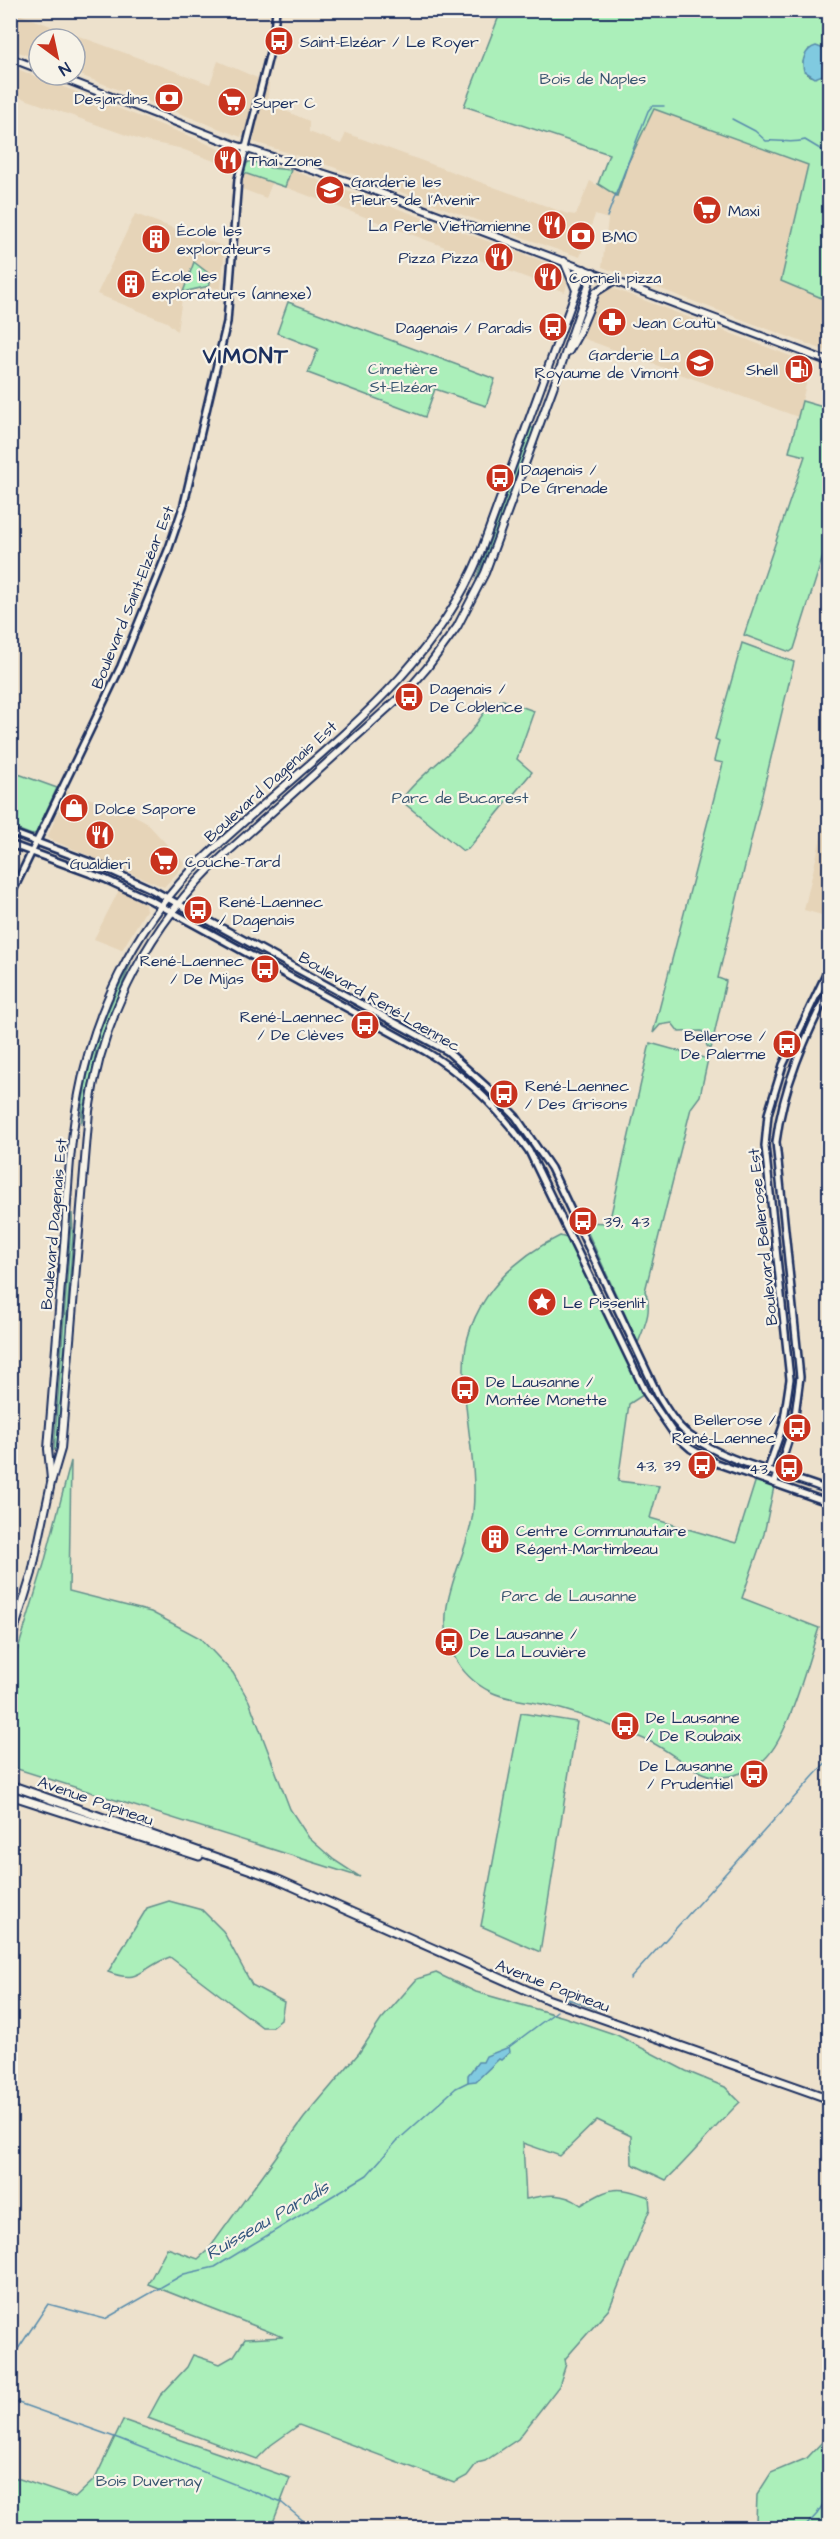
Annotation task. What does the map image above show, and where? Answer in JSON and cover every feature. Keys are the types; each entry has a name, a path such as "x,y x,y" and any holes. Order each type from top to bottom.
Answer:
{"highway":[{"name":"Avenue Papineau","path":"10,1785 274,1878 547,1999 830,2098"},
{"name":"Avenue Papineau","path":"10,1794 129,1835 274,1878"}],"main road":[{"path":"10,58 27,64"},
{"path":"86,87 246,149 330,175 830,362"},
{"path":"564,261 576,290"},
{"name":"Boulevard Dagenais Est","path":"51,1483 48,1449 78,1097 91,1044 109,995 132,951 168,898 205,857 389,690 436,636 462,593 480,554 584,269"},
{"name":"Boulevard Dagenais Est","path":"10,1644 36,1560 51,1483 61,1449 84,1161 94,1079 106,1036 123,995 142,959 172,913 217,862 406,692 444,645 470,605 491,559 564,359 593,272"},
{"path":"564,359 579,333 596,292 615,280"}],"street":[{"name":"Boulevard Saint-Elzéar Est","path":"10,897 38,843 121,666 169,548 184,504 227,322 236,200 273,40 276,10"},
{"name":"Boulevard René-Laennec","path":"10,832 118,873 168,898 447,1051 516,1117 551,1168 658,1395 669,1413 689,1435 718,1452 830,1491"},
{"name":"Boulevard René-Laennec","path":"10,844 105,879 162,907 429,1054 483,1095 516,1132 537,1165 646,1393 664,1422 683,1442 703,1456 830,1503"},
{"name":"Boulevard Bellerose Est","path":"765,1479 783,1425 790,1379 765,1146 768,1114 783,1065 830,966"},
{"name":"Boulevard Bellerose Est","path":"775,1482 794,1424 800,1377 776,1142 780,1112 794,1065 830,988"}],"shaded area":[{"path":"10,11 54,27 27,27 27,55 11,49"},
{"path":"87,39 210,84 218,61 269,83 267,103 309,121 309,132 341,144 346,133 568,214 576,215 590,181 617,196 628,163 654,109 808,165 781,281 829,301 829,352 602,267 608,219 595,215 580,257 333,167 254,142 254,138 242,134 241,137 87,78"},
{"path":"12,67 27,73 27,87 63,87 197,139 236,157 233,168 179,148 140,140 11,94"},
{"path":"291,170 556,266 566,274 568,280 565,292 285,187"},
{"path":"244,173 272,183 266,198 242,189"},
{"path":"135,214 225,247 221,289 209,287 183,292 177,331 167,322 97,294"},
{"path":"612,288 811,364 798,417 582,338 600,292"},
{"path":"67,791 124,810 145,821 185,864 164,887 47,838"},
{"path":"829,803 830,917 804,910"},
{"path":"119,890 145,904 146,910 122,950 94,939"}],"green space":[{"name":"Bois de Naples","path":"501,11 829,11 829,51 809,49 803,62 810,76 816,77 829,72 829,301 781,281 808,165 654,109 628,163 617,196 598,184 609,154 464,106"},
{"path":"251,161 271,168 291,170 285,187 244,173 247,163"},
{"path":"194,262 212,276 209,286 183,292"},
{"name":"Cimetière St-Elzéar","path":"288,302 495,379 486,406 435,389 425,417 308,373 318,349 277,333"},
{"path":"829,396 829,537 794,649 790,652 744,635 805,456 789,452 802,401 823,407"},
{"path":"531,427 534,429 491,548 476,580"},
{"path":"742,643 794,662 718,978 726,981 711,1049 707,1046 702,1031 679,1032 672,1023 660,1025 653,1033 723,763 714,761 719,741 715,739"},
{"name":"Parc de Bucarest","path":"503,700 534,711 517,759 532,772 468,849 463,851 404,803 403,798 467,736 492,705"},
{"path":"10,771 57,788 36,833 32,835 11,827"},
{"path":"131,962 96,1052 81,1125 86,1082 97,1040 112,1000"},
{"path":"650,1043 708,1059 700,1096 691,1108 645,1291 648,1311 638,1343 583,1222 609,1223"},
{"path":"72,1213 73,1235 57,1448 54,1450"},
{"name":"Parc de Lausanne","path":"560,1236 567,1238 606,1319 646,1393 629,1404 618,1481 659,1486 650,1518 736,1543 757,1476 775,1482 764,1534 742,1598 819,1628 796,1701 779,1739 760,1763 741,1773 724,1777 710,1776 692,1768 659,1746 611,1726 556,1708 497,1695 474,1681 465,1672 454,1656 447,1638 448,1602 470,1530 473,1512 474,1476 464,1386 466,1346 472,1325 493,1288 523,1258"},
{"path":"71,1461 69,1591 151,1612 200,1638 233,1673 249,1701 290,1809 309,1838 334,1860 360,1877 11,1767 11,1672 44,1564"},
{"path":"521,1713 577,1722 540,1952 481,1926"},
{"path":"169,1901 202,1910 223,1931 252,1985 284,2002 281,2020 272,2027 262,2027 170,1957 134,1976 128,1977 108,1972 147,1908"},
{"path":"436,1973 476,1992 617,2035 686,2071 725,2087 740,2102 666,2180 632,2164 631,2136 597,2120 560,2156 523,2143 526,2199 555,2195 568,2198 581,2205 607,2191 621,2190 649,2197 650,2209 609,2309 565,2359 566,2364 559,2386 518,2439 485,2461 477,2463 467,2476 454,2483 299,2425 271,2445 257,2459 148,2418 160,2396 187,2367 193,2355 220,2364 234,2356 245,2339 283,2337 148,2284 167,2248 198,2259 209,2249 304,2118 359,2053 381,2020 417,1979"},
{"path":"829,2392 829,2528 752,2528 756,2522 757,2495 771,2473 807,2458 825,2439 826,2426 822,2409"},
{"name":"Bois Duvernay","path":"123,2420 290,2478 271,2528 11,2528 11,2476 75,2498 95,2479"}],"water":[{"path":"816,46 829,51 830,72 815,78 804,71 803,63 807,53"},
{"path":"509,2047 510,2052 501,2060 499,2059 476,2081 468,2082 468,2075 478,2062 483,2062 486,2056"}],"waterway":[{"path":"607,217 648,111 652,106 664,106"},
{"path":"732,119 755,131 766,141 805,140 830,155"},
{"path":"630,1979 830,1758"},
{"path":"566,2001 568,1999 600,2010 606,2005"},
{"path":"509,2047 557,2011"},
{"name":"Ruisseau Paradis","path":"10,2361 48,2304 105,2319 184,2274 215,2267 367,2175 397,2141 456,2088 468,2082"},
{"path":"10,2400 120,2439 282,2503 312,2528"},
{"path":"804,2528 817,2514 830,2493"}],"place":[{"name":"Saint-Elzéar / Le Royer","path":"279,41"},
{"name":"Desjardins","path":"169,98"},
{"name":"Super C","path":"232,102"},
{"name":"Thai Zone","path":"228,160"},
{"name":"Garderie les Fleurs de l'Avenir","path":"330,190"},
{"name":"Maxi","path":"707,210"},
{"name":"La Perle Vietnamienne","path":"552,225"},
{"name":"BMO","path":"581,236"},
{"name":"École les explorateurs","path":"156,239"},
{"name":"Pizza Pizza","path":"499,257"},
{"name":"Corneli pizza","path":"548,277"},
{"name":"École les explorateurs (annexe)","path":"131,284"},
{"name":"Jean Coutu","path":"612,322"},
{"name":"Dagenais / Paradis","path":"553,327"},
{"name":"Garderie La Royaume de Vimont","path":"700,363"},
{"name":"Shell","path":"799,369"},
{"name":"Dagenais / De Grenade","path":"500,478"},
{"name":"Dagenais / De Coblence","path":"409,697"},
{"name":"Dolce Sapore","path":"74,808"},
{"name":"Gualdieri","path":"100,835"},
{"name":"Couche-Tard","path":"164,861"},
{"name":"René-Laennec / Dagenais","path":"198,910"},
{"name":"René-Laennec / De Mijas","path":"265,969"},
{"name":"René-Laennec / De Clèves","path":"365,1025"},
{"name":"Bellerose / De Palerme","path":"787,1044"},
{"name":"René-Laennec / Des Grisons","path":"504,1094"},
{"name":"39, 43","path":"583,1221"},
{"name":"Le Pissenlit","path":"542,1302"},
{"name":"De Lausanne / Montée Monette","path":"465,1390"},
{"name":"Bellerose / René-Laennec","path":"797,1428"},
{"name":"43, 39","path":"702,1465"},
{"name":"43","path":"789,1468"},
{"name":"Centre Communautaire Régent-Martimbeau","path":"495,1539"},
{"name":"De Lausanne / De La Louvière","path":"449,1642"},
{"name":"De Lausanne / De Roubaix","path":"625,1726"},
{"name":"De Lausanne / Prudentiel","path":"754,1774"}],"district":[{"name":"VIMONT","path":"246,355"}]}
